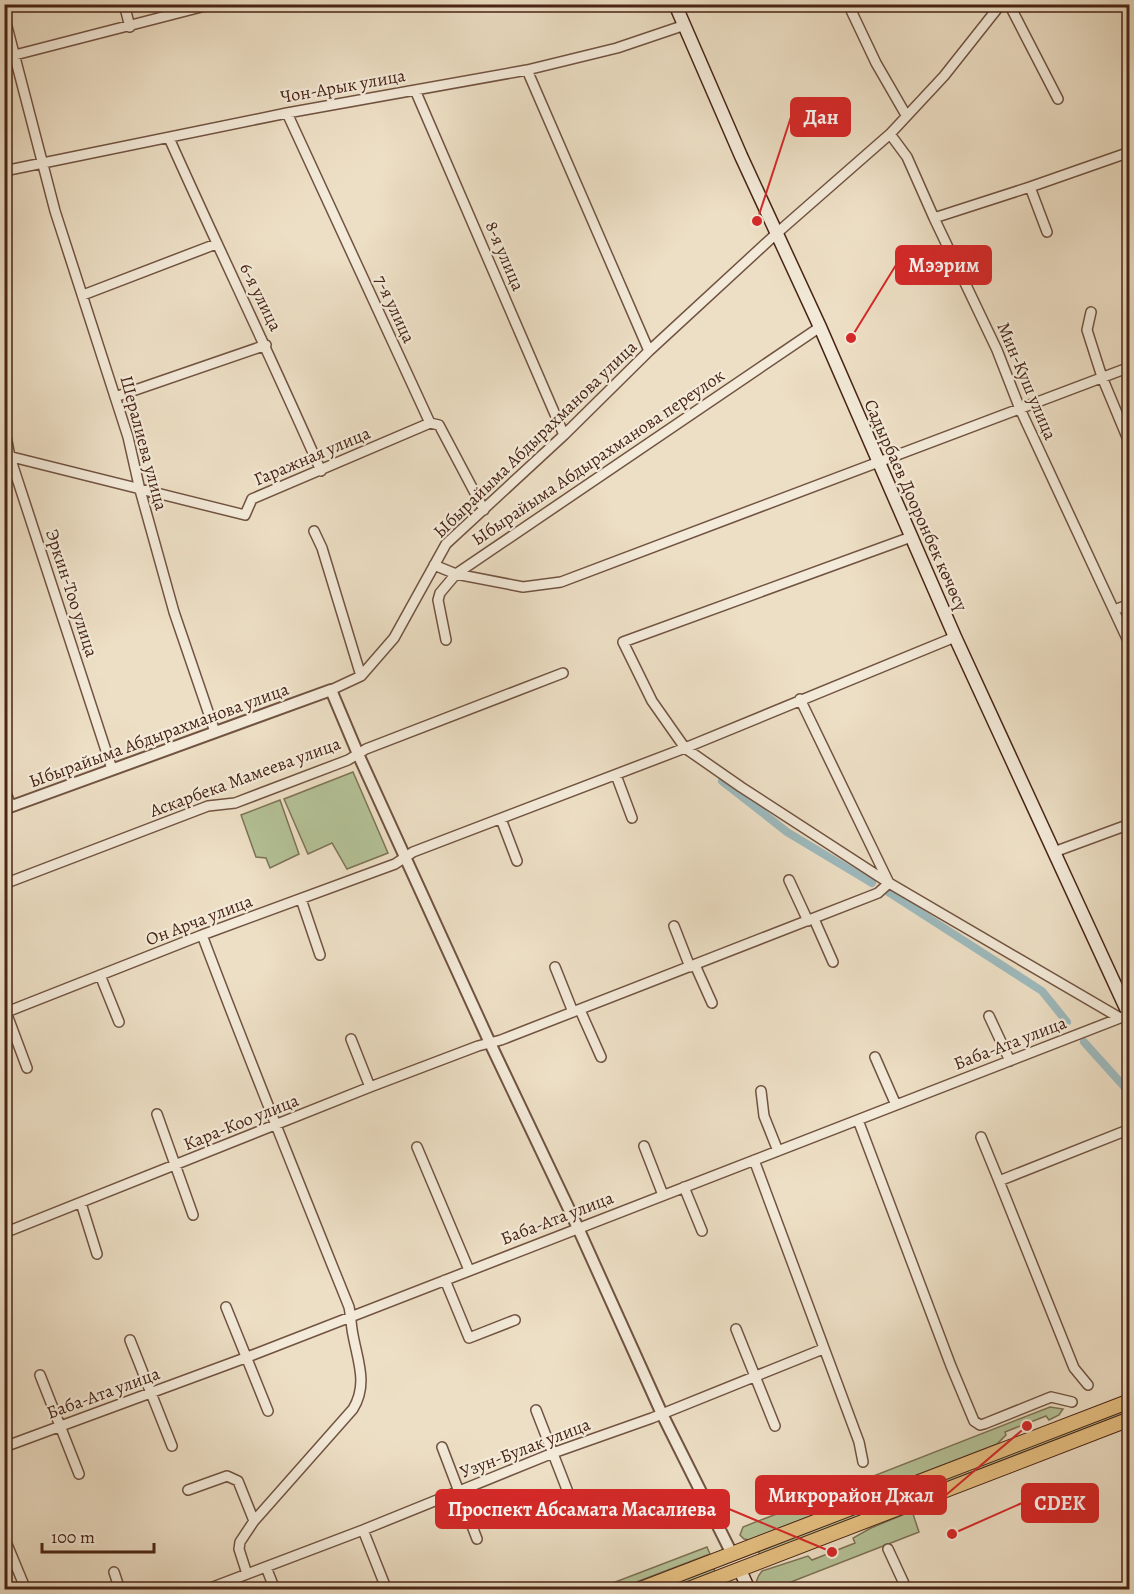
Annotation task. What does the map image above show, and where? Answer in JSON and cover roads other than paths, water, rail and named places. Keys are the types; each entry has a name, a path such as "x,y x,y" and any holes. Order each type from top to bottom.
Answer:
{"main road":[{"name":"Садырбаев Дооронбек көчөсү","path":"675,4 1126,1017"},
{"path":"638,1590 1130,1401"},
{"path":"686,1590 1130,1419"},
{"path":"732,1554 749,1590"}],"street":[{"path":"124,4 130,27"},
{"path":"15,56 213,4"},
{"path":"848,4 876,63 906,115"},
{"name":"Ыбырайыма Абдырахманова улица","path":"8,808 331,690 360,676 397,633 447,544 564,435 649,351 777,233 890,134 944,76 1001,4"},
{"path":"1009,4 1058,99"},
{"name":"Шералиева улица","path":"4,15 55,211 128,437 140,490 174,612 215,732"},
{"name":"Чон-Арык улица","path":"4,171 287,113 526,70 617,48 685,25"},
{"path":"526,70 649,351"},
{"name":"8-я улица","path":"415,90 564,435"},
{"name":"7-я улица","path":"287,113 430,423 439,425 484,510"},
{"name":"Мин-Куш улица","path":"890,134 908,157 934,218 997,350 1020,409 1130,645"},
{"name":"6-я улица","path":"169,138 216,244 266,345 321,471"},
{"path":"934,218 1129,153"},
{"path":"1030,187 1047,232"},
{"path":"83,295 216,244"},
{"path":"1091,312 1087,330 1102,377 1129,442"},
{"name":"Ыбырайыма Абдырахманова переулок","path":"446,640 438,600 440,592 456,574 820,327"},
{"path":"116,397 266,345"},
{"path":"434,565 456,574 523,587 561,582 1130,367"},
{"name":"Гаражная улица","path":"7,456 245,515 252,499 430,423"},
{"name":"Эркин-Тоо улица","path":"4,426 7,456 112,770"},
{"path":"314,531 322,548 360,676"},
{"path":"911,537 623,642 652,701 685,748 889,883 1126,1017"},
{"path":"1114,610 1130,604"},
{"name":"Он Арча улица","path":"5,1013 202,935 395,864 413,852 685,748 955,637"},
{"name":"Аскарбека Мамеева улица","path":"4,884 207,806 235,803 254,796 366,749 563,673"},
{"path":"331,690 405,858 662,1414 732,1554"},
{"path":"800,699 889,883"},
{"path":"616,775 632,818"},
{"path":"4,788 8,808"},
{"path":"501,819 517,861"},
{"path":"1054,852 1130,824"},
{"path":"789,880 833,962"},
{"name":"Кара-Коо улица","path":"4,1233 370,1087 577,1011 811,920 878,893 889,883"},
{"path":"301,899 320,955"},
{"path":"674,926 712,1003"},
{"path":"202,935 252,1069 277,1125 349,1307 352,1334 362,1372 359,1400 354,1409 254,1521 240,1542 239,1549 247,1574"},
{"path":"555,967 601,1057"},
{"path":"100,975 119,1022"},
{"path":"5,1013 27,1068"},
{"path":"989,1016 1010,1061"},
{"name":"Баба-Ата улица","path":"4,1447 245,1358 1126,1017"},
{"path":"351,1040 370,1087"},
{"path":"875,1057 896,1105"},
{"path":"761,1091 764,1116 778,1151"},
{"path":"157,1114 193,1215"},
{"path":"858,1120 951,1366 976,1424 984,1424 1051,1397 1072,1402"},
{"path":"999,1181 1130,1129"},
{"path":"981,1137 1074,1368 1088,1385"},
{"path":"644,1146 663,1195"},
{"path":"417,1147 469,1270"},
{"path":"754,1160 859,1442 863,1462"},
{"path":"684,1187 702,1231"},
{"path":"81,1203 97,1254"},
{"path":"445,1280 469,1338 515,1320"},
{"path":"226,1307 268,1411"},
{"path":"736,1329 775,1426"},
{"path":"130,1340 172,1446"},
{"name":"Узун-Булак улица","path":"206,1590 363,1530 553,1453 662,1414 823,1349"},
{"path":"40,1375 79,1474"},
{"path":"536,1410 573,1505"},
{"path":"442,1447 477,1539"},
{"path":"188,1490 227,1476 238,1481 254,1521"},
{"path":"363,1530 386,1588"},
{"path":"4,1537 9,1562 26,1590"},
{"path":"888,1549 907,1590"},
{"path":"266,1567 275,1590"},
{"path":"114,1572 120,1590"}],"waterway":[{"path":"722,781 787,832 872,883"},
{"path":"885,890 1042,991 1067,1022"},
{"path":"1084,1042 1130,1093"}],"place":[{"name":"Дан","path":"757,221"},
{"name":"Мээрим","path":"851,338"},
{"name":"Микрорайон Джал","path":"1027,1426"},
{"name":"CDEK","path":"952,1534"},
{"name":"Проспект Абсамата Масалиева","path":"832,1552"}]}
